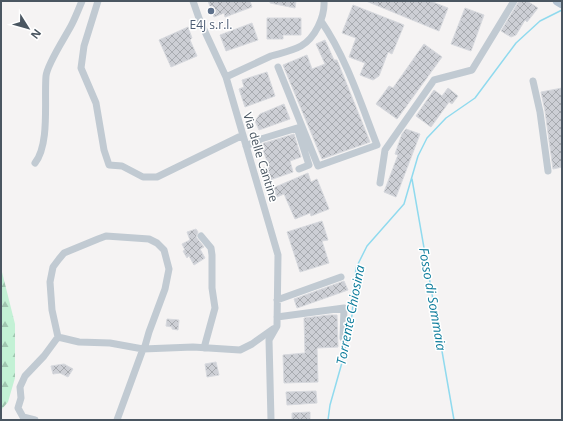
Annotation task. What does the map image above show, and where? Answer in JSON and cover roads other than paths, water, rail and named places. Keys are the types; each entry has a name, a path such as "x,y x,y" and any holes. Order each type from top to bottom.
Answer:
{"main road":[{"path":"557,1 562,4"}],"street":[{"path":"35,163 40,157 43,142 46,74 82,1"},
{"path":"98,1 84,46 81,68 96,103 104,150 109,165 122,166 143,176 157,177 243,135"},
{"name":"Via delle Cantine","path":"193,1 200,21 226,77 278,255 277,317 276,326 269,340 271,420"},
{"path":"226,77 272,56 300,46 308,39 321,21 324,12 324,1"},
{"path":"380,183 385,150 434,80 472,70 514,1"},
{"path":"278,67 318,166 377,145 352,81 321,21"},
{"path":"533,81 540,112 548,170"},
{"path":"246,146 261,139 297,128 309,165 299,169"},
{"path":"35,420 23,417 18,408 20,387 25,376 44,356 58,337 52,310 50,282 53,267 64,254 98,238 106,236 149,239 157,243 164,250 169,269 165,289 117,420"},
{"path":"201,236 211,248 212,288 215,308 204,348"},
{"path":"277,300 341,278"},
{"path":"277,317 344,308 343,338"},
{"path":"58,337 79,342 110,343 143,349 204,348 240,350 264,337 276,326"}],"waterway":[{"name":"Torrente Chiosina","path":"328,420 330,405 343,359 352,315 356,268 367,246 404,204 418,156 427,138 446,118 475,98 516,43 540,21 562,10"},
{"name":"Fosso di Sommaia","path":"412,179 454,420"}],"place":[{"name":"E4J s.r.l.","path":"211,11"}]}
